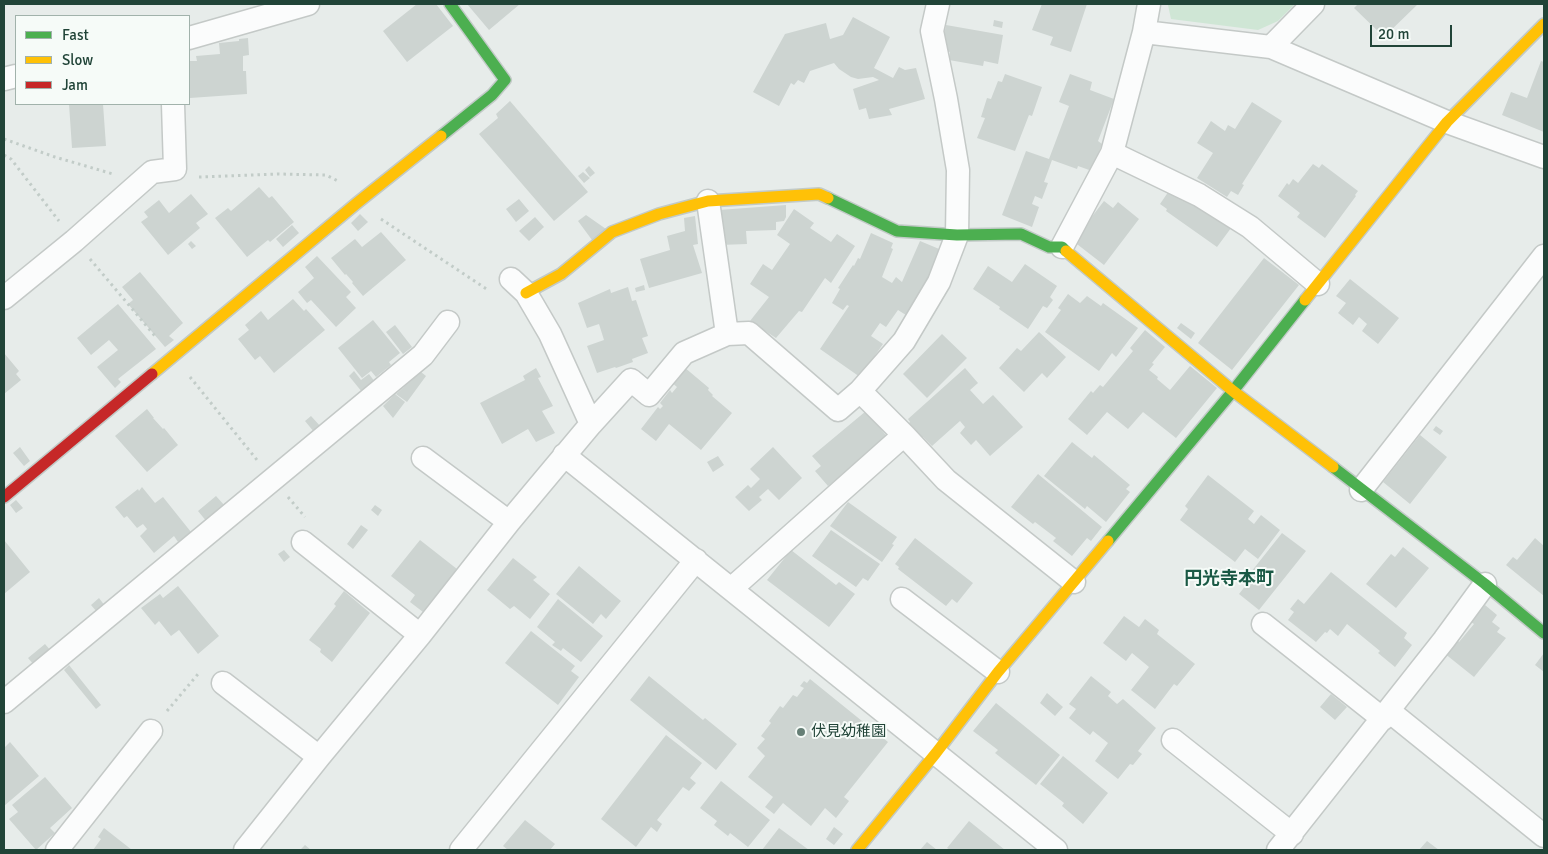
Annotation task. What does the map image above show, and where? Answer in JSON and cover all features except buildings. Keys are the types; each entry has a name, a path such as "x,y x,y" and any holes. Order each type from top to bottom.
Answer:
{"street":[{"path":"190,38 308,4"},
{"path":"4,497 357,203 492,95 505,80 450,4"},
{"path":"245,850 420,636 564,455 631,380 648,395 684,354 727,334 749,334 838,410 860,391 904,342 939,282 957,235 958,170 932,31 938,4"},
{"path":"1062,247 1112,153 1144,32 1149,4"},
{"path":"1271,47 1313,4"},
{"path":"857,850 936,753 998,672 1233,391 1447,122 1544,24"},
{"path":"1144,32 1271,47 1447,122 1544,157"},
{"path":"4,298 74,241 152,172 175,169 173,105"},
{"path":"1112,153 1199,195 1250,226 1318,284"},
{"path":"591,424 550,334 519,286 561,274 612,232 659,214 708,201 818,194 898,231 957,235 1021,234 1049,247 1062,247 1233,391 1485,584 1544,633"},
{"path":"708,201 727,334"},
{"path":"1361,490 1544,256"},
{"path":"4,702 423,355 448,322"},
{"path":"860,391 946,480 1074,582"},
{"path":"731,589 904,435"},
{"path":"564,455 1056,850"},
{"path":"423,458 509,522"},
{"path":"303,542 420,636"},
{"path":"461,850 696,560"},
{"path":"1173,740 1285,842 1386,715 1485,584"},
{"path":"902,599 998,672"},
{"path":"1263,624 1544,836"},
{"path":"223,683 319,758"},
{"path":"57,850 151,731"}],"path":[{"path":"4,139 118,176"},
{"path":"175,169 194,177 278,174 326,175 348,186 357,203 489,290 519,286"},
{"path":"151,731 203,668 223,683"}],"green space":[{"path":"1169,4 1295,4 1278,21 1258,30 1171,19"}],"traffic: fast":[{"path":"441,136 492,95 505,80 450,4"},
{"path":"828,198 897,231 957,235 1021,234 1049,247 1062,247 1066,251"},
{"path":"1108,541 1233,391 1305,300"},
{"path":"1333,467 1485,584 1544,633"}],"traffic: slow":[{"path":"1305,300 1447,122 1544,24"},
{"path":"152,374 357,203 441,136"},
{"path":"526,293 561,274 612,232 659,214 708,201 819,194 828,198"},
{"path":"1066,251 1233,391 1333,467"},
{"path":"857,850 936,753 998,672 1108,541"}],"traffic: jam":[{"path":"4,497 152,374"}],"place":[{"name":"伏見幼稚園","path":"801,732"}],"district":[{"name":"円光寺本町","path":"1229,579"}]}
